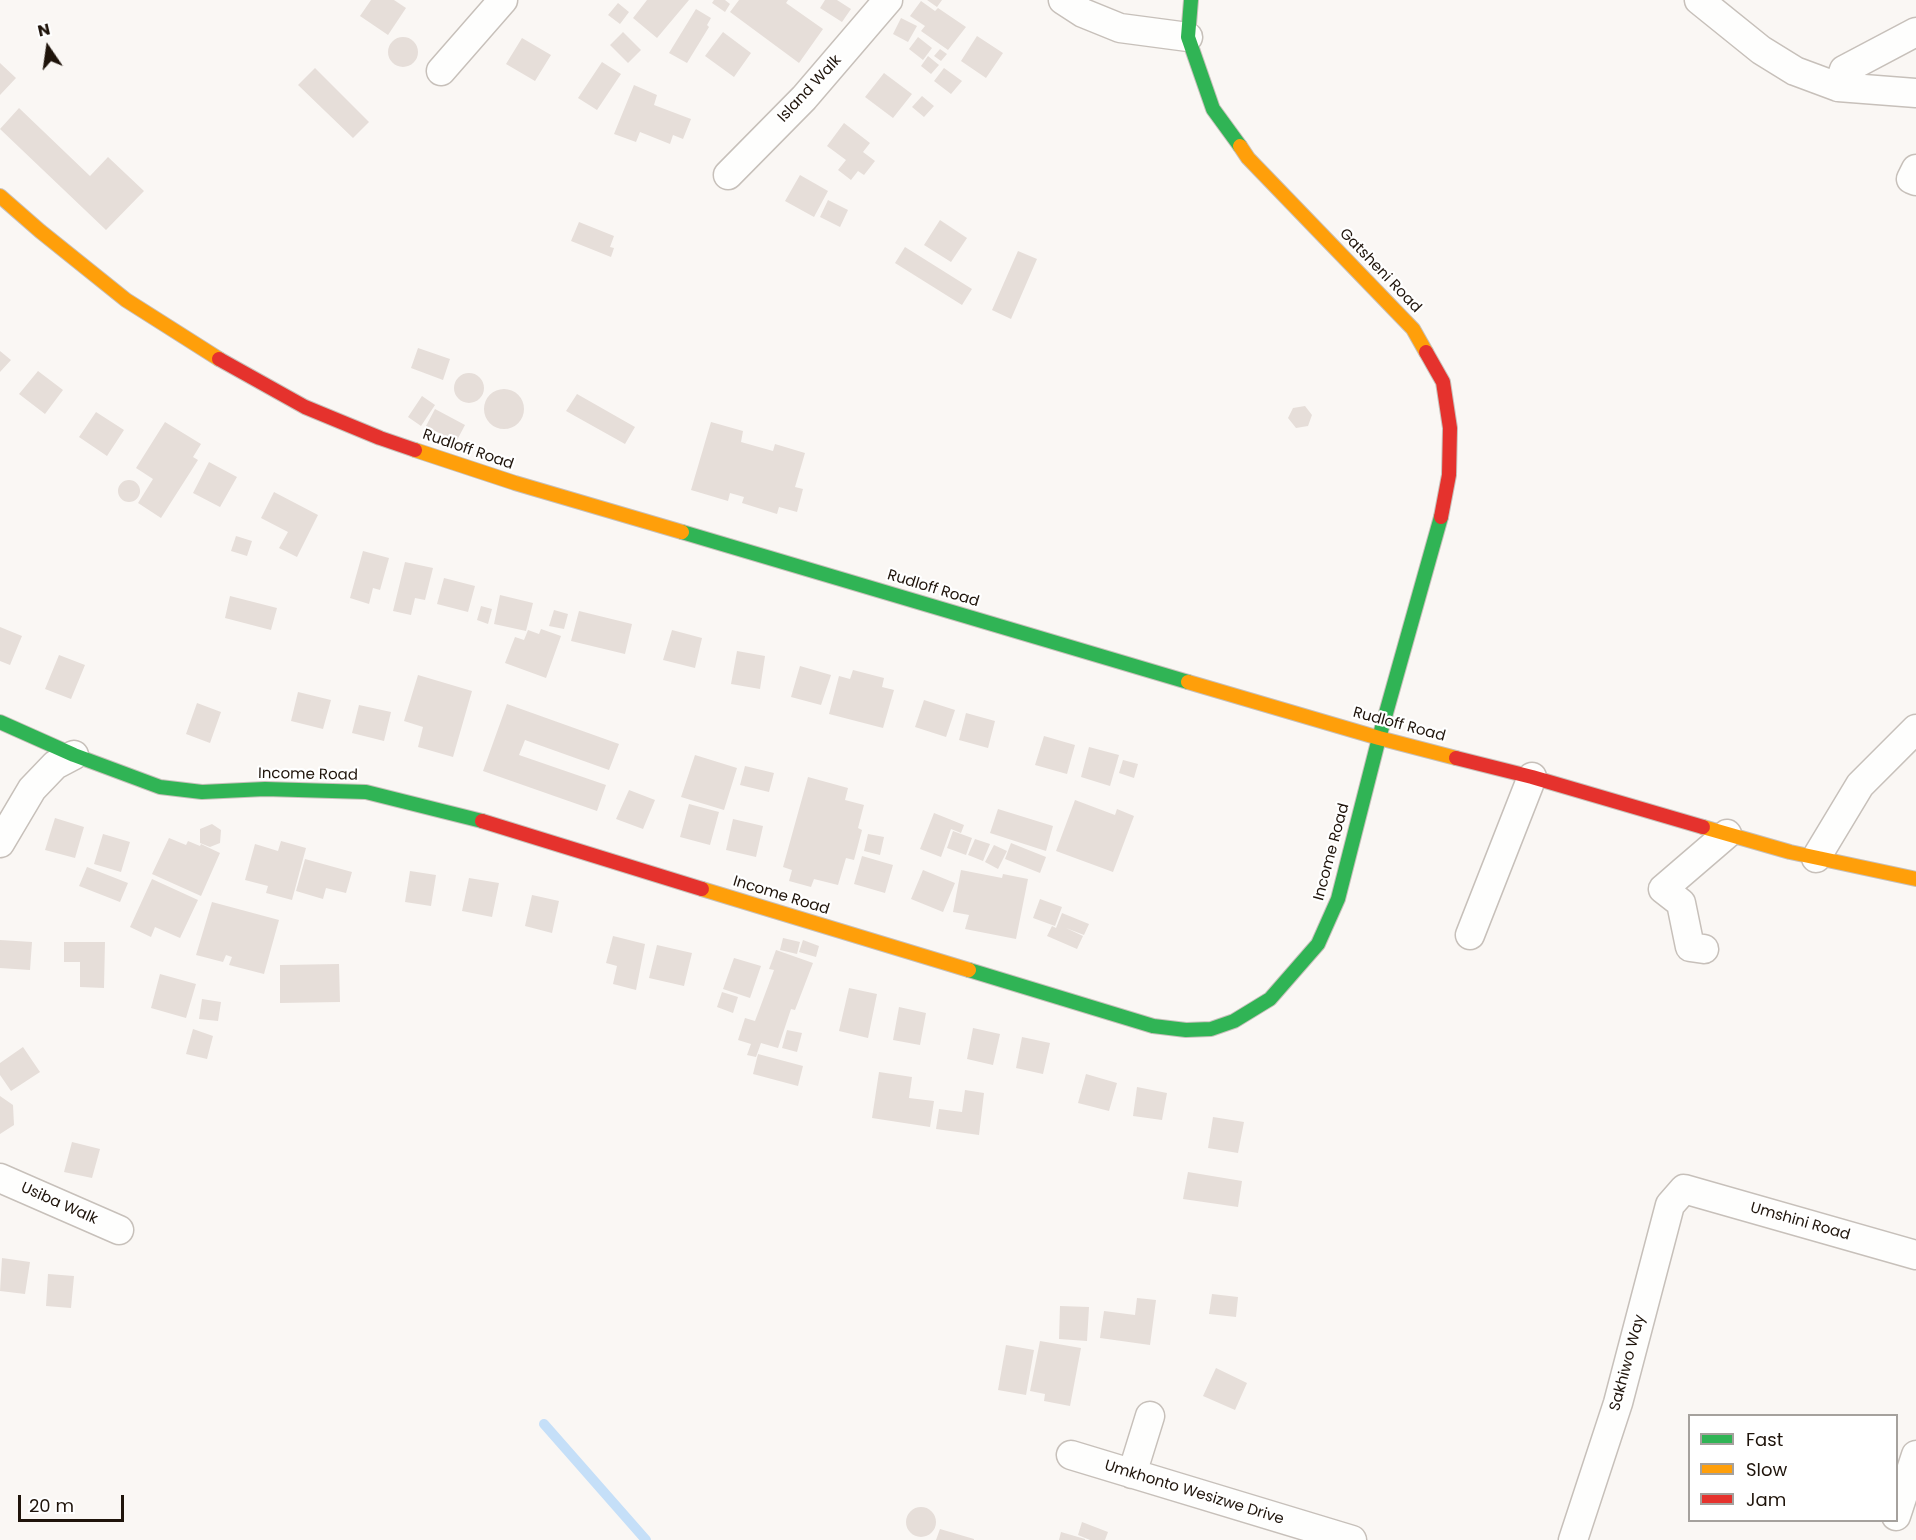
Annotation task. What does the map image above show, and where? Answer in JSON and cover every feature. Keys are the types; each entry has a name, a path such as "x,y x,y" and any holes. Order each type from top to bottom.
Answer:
{"street":[{"path":"441,71 503,0"},
{"name":"Island Walk","path":"728,175 804,98 888,0"},
{"path":"1063,0 1083,13 1119,28 1188,37"},
{"name":"Gatsheni Road","path":"1191,0 1188,37 1213,109 1248,158 1413,329 1443,382 1450,428 1449,476 1430,561 1379,738"},
{"path":"1700,0 1761,50 1795,71 1838,87 1916,93"},
{"path":"1838,87 1844,70 1916,33"},
{"path":"1916,169 1911,179 1916,181"},
{"name":"Rudloff Road","path":"0,196 126,300 212,355 305,407 380,438 515,483 1379,738 1532,777 1816,858 1916,879"},
{"name":"Income Road","path":"0,722 74,755 160,787 202,792 265,789 366,792 458,814 1153,1026 1186,1030 1211,1029 1234,1021 1270,999 1318,944 1338,899 1379,738"},
{"path":"1816,858 1860,785 1916,729"},
{"path":"0,843 32,789 54,765 74,755"},
{"path":"1470,935 1532,777"},
{"path":"1704,949 1690,947 1681,903 1663,889 1727,834"},
{"name":"Usiba Walk","path":"0,1178 119,1230"},
{"name":"Umshini Road","path":"1684,1190 1916,1255"},
{"name":"Sakhiwo Way","path":"1574,1540 1618,1403 1670,1205 1684,1190"},
{"path":"1132,1474 1150,1416"},
{"name":"Umkhonto Wesizwe Drive","path":"1071,1455 1352,1540"},
{"path":"1898,1510 1916,1455"},
{"path":"1889,1540 1895,1522"}],"building":[{"path":"371,0 394,0 406,8 388,35 360,16"},
{"path":"647,0 689,0 657,38 633,18"},
{"path":"714,0 725,0 730,4 725,12 712,3"},
{"path":"739,0 788,0 786,3 823,29 799,63 730,12"},
{"path":"825,0 837,0 851,9 842,22 820,8"},
{"path":"927,0 942,0 937,7"},
{"path":"921,1 935,11 938,8 966,27 948,50 921,31 925,26 910,16"},
{"path":"618,3 629,12 620,24 608,15"},
{"path":"696,9 711,18 707,25 709,27 687,63 669,53"},
{"path":"901,18 917,26 908,42 893,34"},
{"path":"623,32 641,50 628,63 610,45"},
{"path":"723,32 751,53 734,77 705,56"},
{"path":"977,36 1003,53 986,78 961,61"},
{"path":"403,37 414,41 418,52 414,63 403,67 392,63 388,52 392,41"},
{"path":"918,37 932,48 923,60 909,49"},
{"path":"522,38 551,55 535,81 506,64"},
{"path":"940,49 947,54 941,61 934,56"},
{"path":"928,56 939,65 931,74 921,66"},
{"path":"602,62 621,74 597,110 578,98"},
{"path":"0,63 16,78 0,95"},
{"path":"315,68 369,122 353,138 298,85"},
{"path":"944,68 962,81 951,94 934,81"},
{"path":"884,73 912,94 893,118 865,97"},
{"path":"634,85 657,95 654,105 691,119 683,139 673,135 670,144 640,132 636,142 614,134"},
{"path":"922,96 934,106 924,117 912,107"},
{"path":"19,108 90,176 108,157 144,191 106,230 0,129"},
{"path":"844,123 870,143 863,152 875,161 864,175 858,171 851,180 838,170 846,160 827,146"},
{"path":"800,175 828,191 814,217 785,201"},
{"path":"828,200 848,210 840,227 820,217"},
{"path":"940,220 967,238 951,262 924,245"},
{"path":"579,222 614,236 610,247 614,248 611,257 571,241"},
{"path":"905,247 972,289 962,305 895,263"},
{"path":"1018,251 1037,259 1011,319 992,310"},
{"path":"418,348 450,359 443,380 411,368"},
{"path":"0,351 11,360 0,372"},
{"path":"38,371 63,390 45,414 19,394"},
{"path":"469,373 480,377 484,388 480,399 469,403 458,399 454,388 458,377"},
{"path":"504,389 518,395 524,409 518,423 504,429 490,423 484,409 490,395"},
{"path":"577,394 635,427 625,444 566,411"},
{"path":"422,396 435,405 421,426 408,417"},
{"path":"1305,406 1312,415 1308,426 1296,428 1288,418 1293,408"},
{"path":"435,409 465,425 456,442 426,426"},
{"path":"96,412 124,430 107,456 79,437"},
{"path":"165,422 201,444 193,457 198,460 161,518 138,503 153,479 136,468"},
{"path":"711,422 743,431 741,442 773,451 775,444 805,453 795,487 803,489 797,512 779,507 777,514 742,503 744,497 730,493 728,501 691,490"},
{"path":"209,462 237,477 220,507 193,493"},
{"path":"129,480 137,483 140,491 137,499 129,502 121,499 118,491 121,483"},
{"path":"274,492 318,515 297,557 279,548 288,532 261,518"},
{"path":"236,536 252,541 247,556 231,551"},
{"path":"363,551 389,558 380,590 373,588 369,604 350,598"},
{"path":"405,562 433,568 425,600 415,598 411,615 393,611"},
{"path":"444,578 475,586 468,612 437,604"},
{"path":"500,595 533,603 526,631 494,624"},
{"path":"230,596 277,608 271,630 225,618"},
{"path":"481,606 492,609 488,624 477,620"},
{"path":"554,610 568,614 564,629 549,626"},
{"path":"579,611 632,624 625,654 571,641"},
{"path":"0,627 22,636 10,665 0,661"},
{"path":"541,629 561,636 546,678 505,663 515,637 524,640 528,630 539,634"},
{"path":"672,630 702,638 695,668 663,660"},
{"path":"737,651 765,656 760,689 731,684"},
{"path":"59,655 85,665 71,699 45,689"},
{"path":"800,666 831,675 821,705 791,697"},
{"path":"853,670 884,678 882,687 894,690 883,728 829,714 839,676 850,679"},
{"path":"418,675 472,691 453,757 418,747 423,727 404,721"},
{"path":"298,692 331,700 323,729 291,721"},
{"path":"924,700 955,710 946,737 915,727"},
{"path":"197,703 221,712 210,743 186,734"},
{"path":"507,704 619,744 609,770 525,740 519,755 606,785 597,811 483,771"},
{"path":"359,705 391,712 384,741 352,733"},
{"path":"966,713 995,721 988,748 959,740"},
{"path":"1044,736 1075,745 1067,774 1035,765"},
{"path":"1089,747 1119,755 1110,786 1081,777"},
{"path":"695,755 737,768 724,810 681,797"},
{"path":"1123,760 1138,764 1134,778 1119,773"},
{"path":"745,766 774,773 769,792 740,785"},
{"path":"808,777 848,788 845,800 864,805 858,828 862,830 854,860 846,858 838,885 814,879 811,887 789,881 792,870 783,867"},
{"path":"629,790 655,800 643,829 616,819"},
{"path":"1075,800 1115,815 1117,809 1134,816 1113,872 1056,851"},
{"path":"689,804 719,812 710,845 680,837"},
{"path":"998,809 1053,826 1046,851 990,833"},
{"path":"934,813 964,825 961,833 951,829 941,857 920,849"},
{"path":"55,818 84,827 75,858 45,850"},
{"path":"733,819 763,826 756,857 726,850"},
{"path":"212,824 221,830 220,843 210,847 200,843 200,829"},
{"path":"953,831 972,838 966,855 947,848"},
{"path":"103,834 130,842 121,872 94,864"},
{"path":"868,834 884,837 880,855 864,851"},
{"path":"169,838 186,845 188,841 200,846 201,844 220,853 201,896 152,874"},
{"path":"975,839 990,844 983,861 968,855"},
{"path":"281,841 306,848 292,900 266,893 268,886 245,880 255,844 278,851"},
{"path":"1011,843 1046,857 1040,873 1005,859"},
{"path":"994,845 1007,851 998,869 985,862"},
{"path":"862,856 893,865 885,893 854,884"},
{"path":"305,859 352,872 346,893 326,888 323,899 296,891"},
{"path":"87,867 128,883 120,902 79,886"},
{"path":"923,870 955,883 943,912 911,899"},
{"path":"961,870 1002,878 1003,874 1028,879 1016,939 965,929 969,915 953,912"},
{"path":"410,871 436,875 431,906 405,902"},
{"path":"469,878 499,883 492,917 462,911"},
{"path":"152,879 198,900 180,938 155,927 151,937 130,927"},
{"path":"532,895 559,901 552,933 525,926"},
{"path":"1040,899 1062,907 1055,926 1033,918"},
{"path":"212,902 279,920 264,974 229,965 232,957 226,955 223,962 196,955"},
{"path":"1062,913 1089,924 1084,935 1066,928 1083,936 1077,949 1047,936 1052,926 1056,928"},
{"path":"613,936 645,944 636,990 613,984 617,966 606,963"},
{"path":"783,938 800,942 797,954 780,950"},
{"path":"0,940 32,942 30,970 0,968"},
{"path":"803,940 819,946 816,957 799,952"},
{"path":"64,942 105,942 104,988 80,987 80,962 64,962"},
{"path":"657,945 692,953 684,986 649,978"},
{"path":"776,950 813,963 795,1010 791,1009 778,1048 761,1043 756,1057 747,1055 751,1044 738,1040 745,1018 755,1021 774,970 769,969"},
{"path":"734,958 761,966 750,998 723,989"},
{"path":"339,964 340,1002 280,1003 280,965"},
{"path":"160,974 196,984 186,1018 151,1008"},
{"path":"849,988 877,994 868,1038 839,1031"},
{"path":"722,992 738,997 733,1013 717,1007"},
{"path":"202,999 221,1002 218,1021 199,1019"},
{"path":"899,1007 926,1013 920,1045 893,1040"},
{"path":"973,1028 1000,1034 993,1065 967,1059"},
{"path":"193,1029 213,1036 207,1059 186,1054"},
{"path":"787,1030 802,1033 797,1052 782,1048"},
{"path":"1022,1037 1050,1043 1043,1074 1016,1068"},
{"path":"23,1047 40,1072 11,1091 0,1075 0,1063"},
{"path":"758,1054 803,1066 798,1086 753,1074"},
{"path":"879,1072 912,1077 909,1098 934,1101 930,1127 872,1118"},
{"path":"1086,1074 1117,1083 1109,1111 1078,1103"},
{"path":"1137,1087 1167,1093 1162,1120 1133,1116"},
{"path":"965,1090 984,1093 979,1135 936,1129 939,1109 962,1112"},
{"path":"0,1096 13,1105 14,1125 0,1134"},
{"path":"1213,1117 1244,1122 1238,1153 1208,1148"},
{"path":"72,1142 100,1149 92,1178 64,1172"},
{"path":"1188,1172 1242,1181 1238,1207 1183,1199"},
{"path":"2,1258 30,1262 25,1294 0,1291"},
{"path":"48,1274 74,1276 71,1308 46,1306"},
{"path":"1212,1294 1238,1297 1236,1317 1209,1314"},
{"path":"1137,1298 1156,1300 1150,1345 1100,1338 1104,1311 1135,1315"},
{"path":"1060,1306 1089,1307 1087,1341 1059,1339"},
{"path":"1040,1341 1081,1348 1070,1406 1044,1401 1045,1394 1030,1391"},
{"path":"1006,1345 1034,1350 1026,1395 998,1390"},
{"path":"1216,1368 1247,1383 1235,1410 1203,1396"},
{"path":"921,1507 932,1511 936,1522 932,1533 921,1537 910,1533 906,1522 910,1511"},
{"path":"1082,1522 1108,1532 1105,1540 1090,1540 1078,1535"},
{"path":"940,1529 974,1539 974,1540 936,1540"},
{"path":"1061,1532 1085,1539 1085,1540 1059,1540"}],"waterway":[{"path":"544,1424 646,1540"}],"traffic: fast":[{"path":"1191,0 1188,37 1213,109 1240,146"},
{"path":"969,970 1153,1026 1186,1030 1211,1029 1234,1021 1270,999 1318,944 1338,899 1379,738 1441,517"},
{"path":"682,532 1188,682"},
{"path":"0,722 74,755 160,787 202,792 265,789 366,792 482,821"}],"traffic: slow":[{"path":"1240,146 1248,158 1413,329 1426,352"},
{"path":"0,196 126,300 219,359"},
{"path":"415,450 515,483 682,532"},
{"path":"1188,682 1456,758"},
{"path":"1703,827 1790,852 1916,879"},
{"path":"702,889 969,970"}],"traffic: jam":[{"path":"1426,352 1443,382 1450,428 1449,475 1441,517"},
{"path":"219,359 305,407 415,450"},
{"path":"1456,758 1532,777 1703,827"},
{"path":"482,821 702,889"}]}
